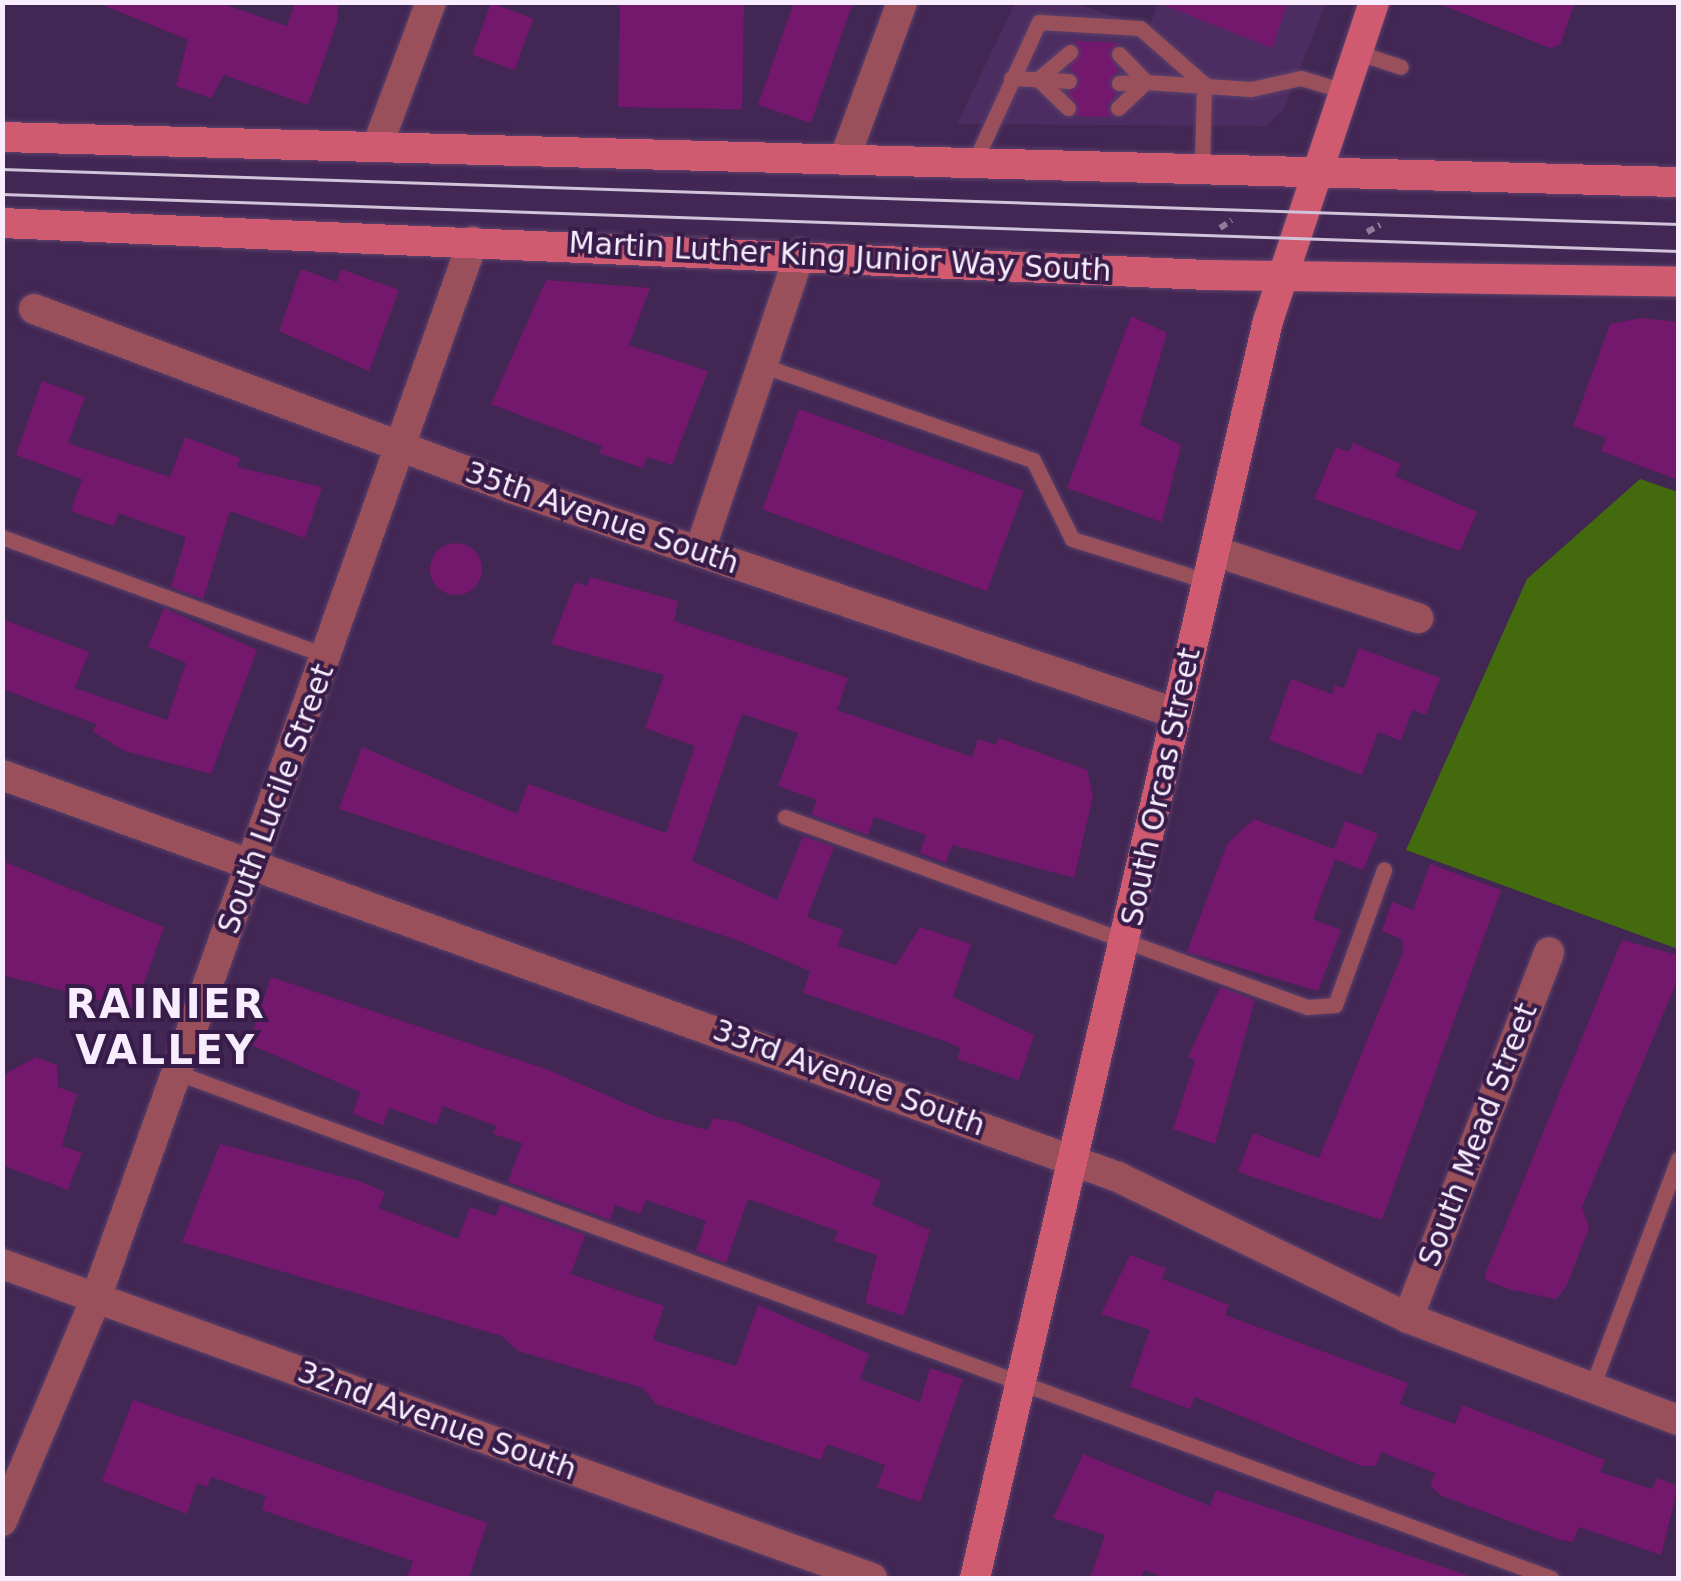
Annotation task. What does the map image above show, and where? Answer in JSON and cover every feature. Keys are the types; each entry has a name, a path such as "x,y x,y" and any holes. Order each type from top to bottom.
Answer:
{"main road":[{"name":"South Orcas Street","path":"975,1578 1128,940 1175,713 1280,276 1374,2"},
{"path":"2,137 1202,166 1312,174 1678,182"},
{"name":"Martin Luther King Junior Way South","path":"2,224 1280,276 1678,282"}],"street":[{"path":"377,147 431,2"},
{"path":"844,160 902,2"},
{"name":"South Lucile Street","path":"5,1507 96,1298 404,449 473,242"},
{"path":"700,550 800,254"},
{"name":"35th Avenue South","path":"34,309 404,449 1175,713"},
{"path":"1210,566 1418,618"},
{"name":"33rd Avenue South","path":"2,776 253,862 1076,1160 1235,1226 1408,1318 1678,1420"},
{"name":"South Mead Street","path":"1408,1318 1549,952"},
{"name":"32nd Avenue South","path":"2,1264 872,1578"}],"lane":[{"path":"974,163 1038,22 1140,28 1204,84"},
{"path":"1038,79 1070,52"},
{"path":"1356,52 1401,67"},
{"path":"1119,54 1146,82"},
{"path":"1011,78 1069,81"},
{"path":"1118,82 1204,84 1252,90 1301,78 1341,90"},
{"path":"1038,79 1068,108"},
{"path":"1118,108 1146,82"},
{"path":"1202,166 1204,84"},
{"path":"764,366 1033,460 1058,522 1084,547 1210,566"},
{"path":"2,537 328,656"},
{"path":"785,817 1307,1007 1335,1004 1384,870"},
{"path":"178,1074 1024,1381 1551,1578"},
{"path":"1592,1388 1678,1158"}],"path":[{"path":"1220,228 1232,220"},
{"path":"1368,232 1380,225"}],"shaded area":[{"path":"1015,3 1074,3 1149,28 1158,3 1326,3 1284,109 1266,126 957,124"}],"green space":[{"path":"1640,479 1678,492 1678,949 1406,850 1527,579"}],"building":[{"path":"96,2 217,2 287,26 295,2 337,2 338,19 308,105 224,75 211,98 176,86 188,40"},
{"path":"620,2 744,4 742,109 618,107"},
{"path":"794,2 853,2 811,123 758,105"},
{"path":"1156,2 1288,2 1272,48"},
{"path":"1434,2 1575,2 1560,45 1550,48"},
{"path":"491,3 533,18 514,70 472,55"},
{"path":"1073,41 1120,43 1108,52 1119,70 1108,82 1117,94 1107,106 1112,117 1076,116 1068,92 1080,81 1069,67 1081,51"},
{"path":"301,269 337,282 341,269 399,290 369,371 279,331"},
{"path":"546,280 650,288 629,345 708,371 672,465 647,457 643,468 599,453 602,446 491,404"},
{"path":"1131,316 1167,333 1140,425 1181,445 1162,522 1067,488"},
{"path":"1641,318 1678,322 1678,480 1601,451 1606,438 1573,426 1610,324"},
{"path":"42,381 85,397 68,443 170,477 185,437 240,458 237,467 322,487 305,538 230,511 203,599 171,587 186,537 118,513 114,526 71,511 82,479 16,455"},
{"path":"799,409 1024,491 987,591 762,510"},
{"path":"1353,443 1401,464 1395,476 1477,512 1460,551 1314,499 1336,447 1349,452"},
{"path":"456,543 474,551 482,569 474,587 456,595 438,587 430,569 438,551"},
{"path":"590,577 678,601 674,621 848,678 837,710 972,757 978,739 996,745 999,738 1087,770 1093,796 1074,878 952,845 946,863 920,853 926,835 874,817 868,835 811,815 817,800 778,786 798,733 742,714 692,861 777,900 803,836 834,847 807,917 843,930 838,946 896,965 920,927 971,944 953,997 1034,1035 1019,1080 957,1059 961,1048 947,1042 803,993 810,971 740,941 339,809 362,747 517,814 528,784 666,833 695,746 645,728 664,675 551,644 575,582 587,586"},
{"path":"164,608 257,650 211,774 125,751 93,732 96,724 2,689 2,619 89,652 75,688 167,720 186,663 148,647"},
{"path":"1359,648 1440,678 1426,715 1412,710 1401,741 1378,732 1362,775 1269,740 1291,679 1332,694 1335,685 1344,688"},
{"path":"1254,819 1334,849 1345,821 1378,834 1363,870 1335,859 1313,919 1341,930 1318,991 1187,952 1227,844"},
{"path":"2,861 164,927 135,1009 2,975"},
{"path":"1430,864 1501,890 1382,1220 1238,1172 1253,1133 1319,1158 1403,952 1402,939 1382,931 1392,902 1413,910"},
{"path":"1622,940 1678,955 1678,979 1582,1207 1589,1228 1566,1287 1556,1299 1512,1290 1485,1280 1486,1272"},
{"path":"271,977 546,1069 657,1117 708,1130 713,1118 736,1122 881,1181 872,1205 930,1230 904,1316 865,1303 877,1255 834,1241 838,1231 748,1199 726,1263 696,1251 706,1221 646,1200 640,1214 615,1205 610,1220 508,1182 522,1143 493,1134 496,1126 443,1106 437,1125 389,1108 383,1125 353,1114 360,1092 249,1044"},
{"path":"1220,987 1255,1000 1215,1144 1173,1129 1195,1060 1188,1057"},
{"path":"36,1057 57,1065 58,1087 77,1094 62,1146 82,1153 68,1190 2,1165 2,1076"},
{"path":"220,1144 362,1182 385,1192 379,1208 458,1239 470,1207 496,1216 500,1204 585,1235 571,1274 664,1306 653,1340 736,1366 758,1305 869,1354 860,1379 920,1402 930,1368 963,1379 920,1502 877,1487 885,1465 827,1444 821,1460 656,1404 643,1388 518,1351 502,1336 182,1242"},
{"path":"1130,1255 1166,1268 1162,1279 1229,1305 1225,1315 1408,1383 1400,1404 1455,1424 1462,1405 1605,1460 1600,1472 1652,1489 1657,1478 1678,1486 1661,1555 1579,1527 1573,1542 1560,1540 1442,1496 1430,1486 1435,1473 1381,1452 1376,1466 1361,1466 1195,1397 1190,1409 1130,1387 1150,1330 1101,1314"},
{"path":"133,1400 487,1523 469,1578 407,1578 413,1561 262,1510 266,1496 211,1477 207,1487 197,1483 187,1514 102,1481"},
{"path":"1083,1454 1210,1506 1216,1490 1475,1578 1166,1578 1144,1570 1141,1578 1090,1578 1105,1535 1053,1518"}],"tram line":[{"path":"2,169 1678,224"},
{"path":"2,194 1678,251"}],"district":[{"name":"RAINIER VALLEY","path":"166,1027"}]}
